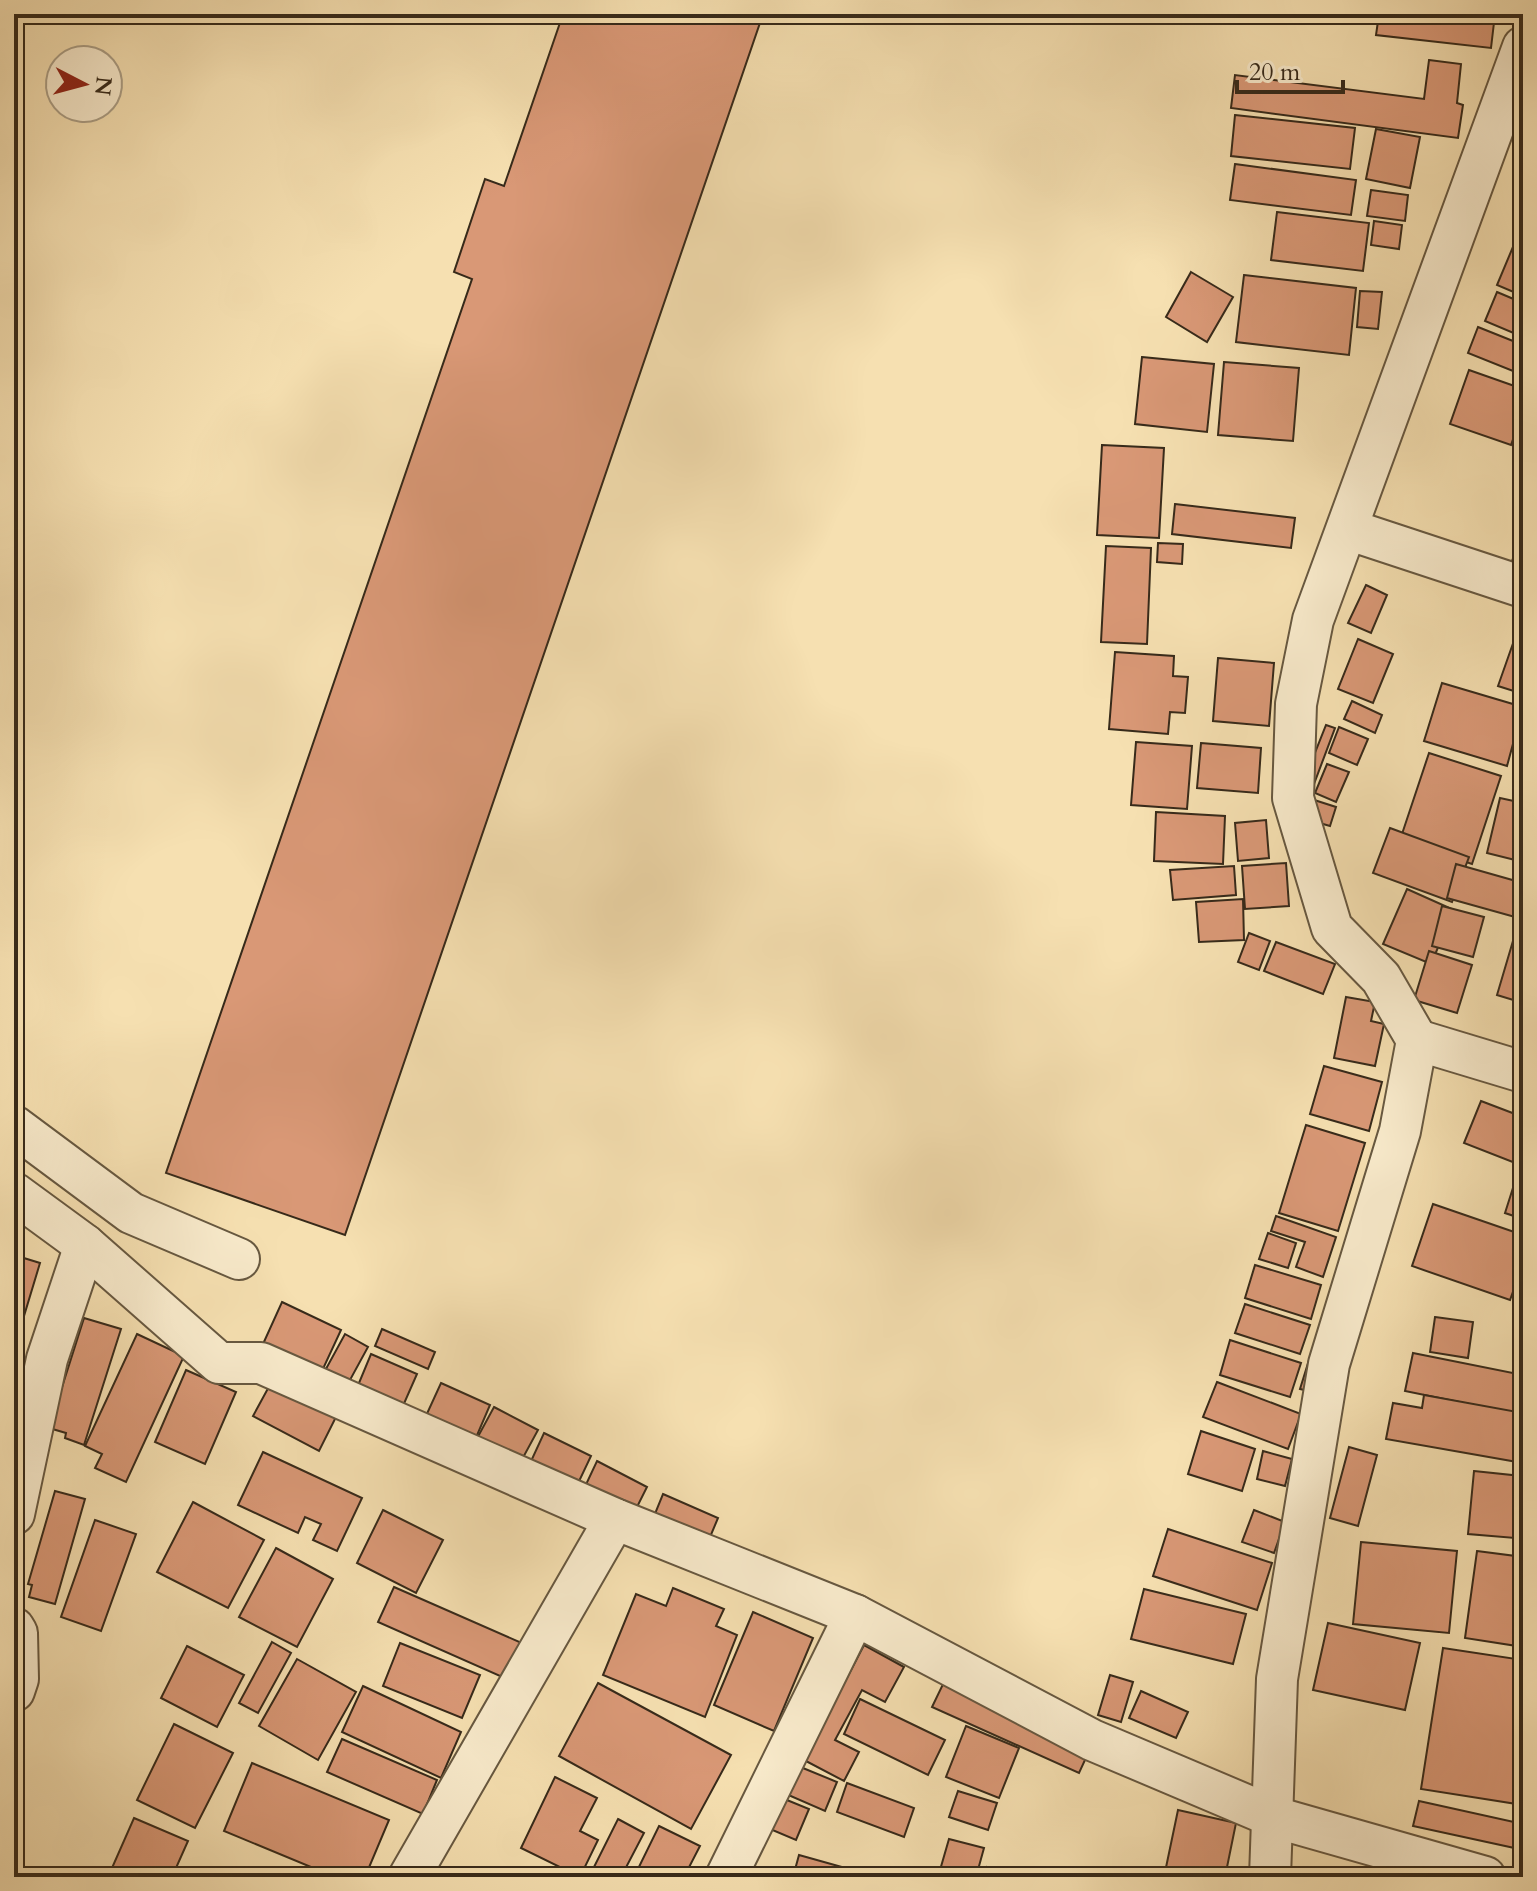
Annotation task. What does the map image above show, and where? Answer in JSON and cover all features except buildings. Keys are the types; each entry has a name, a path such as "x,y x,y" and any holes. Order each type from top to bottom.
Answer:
{"street":[{"path":"1270,1877 1277,1679 1329,1364 1400,1131 1417,1040 1381,978 1332,928 1293,798 1296,704 1313,620 1523,47"},
{"path":"1347,529 1523,587"},
{"path":"1417,1040 1523,1072"},
{"path":"14,1126 131,1213 239,1259"},
{"path":"14,1193 85,1245 219,1363 261,1363 615,1519 855,1615 1092,1740 1274,1817 1485,1877"},
{"path":"14,1514 47,1359 85,1245"},
{"path":"409,1877 615,1519"},
{"path":"726,1877 855,1615"},
{"path":"14,1628 17,1633 18,1679 14,1691"}]}
